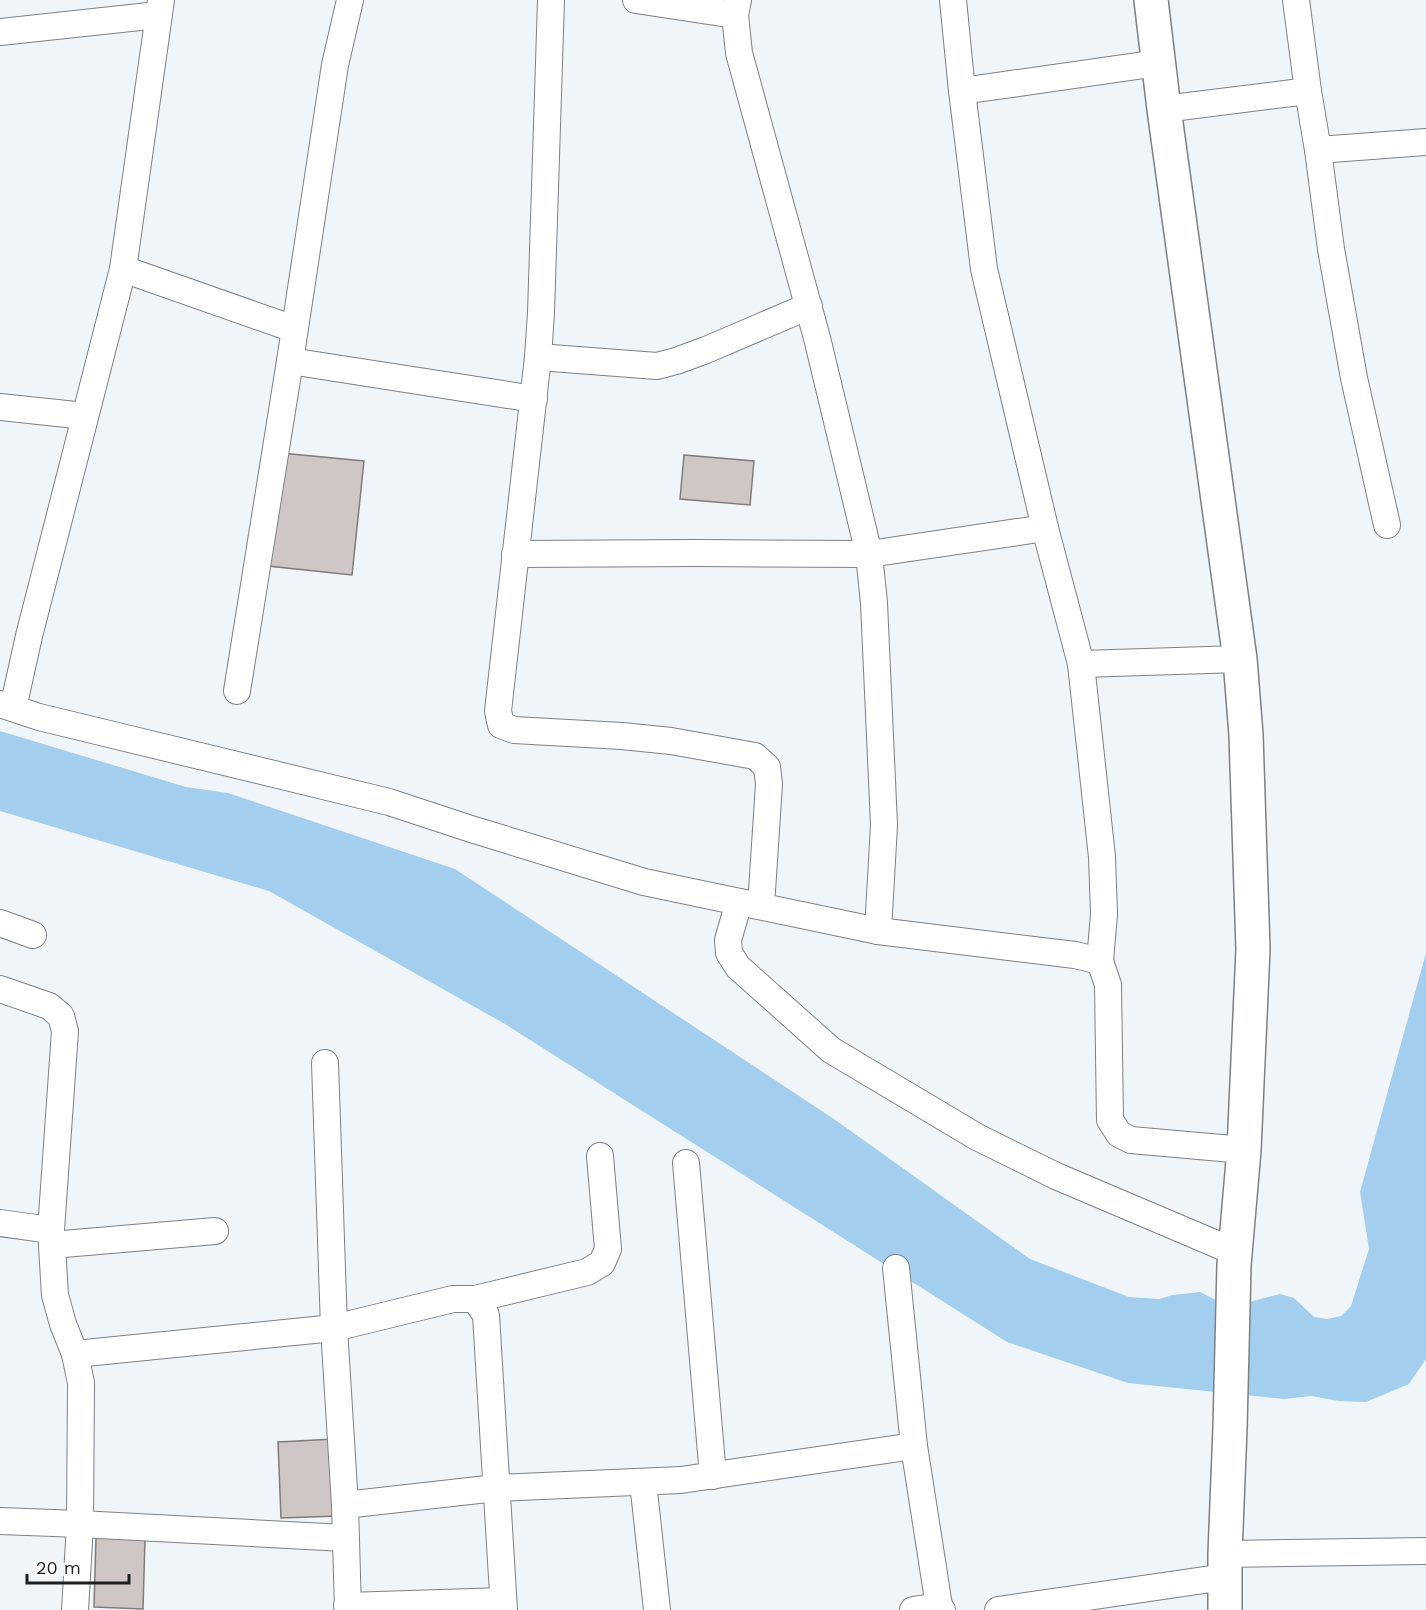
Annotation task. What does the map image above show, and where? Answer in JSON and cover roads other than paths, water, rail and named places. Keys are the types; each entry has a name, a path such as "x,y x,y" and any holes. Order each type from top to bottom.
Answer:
{"street":[{"path":"237,691 335,65 350,0"},
{"path":"551,0 538,357 498,711 501,724 514,730 671,741 755,756 767,767 769,784 750,904 728,940 729,953 738,968 831,1050 977,1137 1235,1259"},
{"path":"636,0 736,8 739,53 809,306 869,554 874,603 884,825 878,931"},
{"path":"953,0 984,269 1045,528 1081,664 1102,858 1104,914 1100,961 1108,985 1110,1120 1119,1134 1131,1140 1244,1150"},
{"path":"1151,0 1240,659 1246,735 1252,950 1244,1150 1235,1259 1225,1610"},
{"path":"1296,0 1331,249 1354,378 1387,525"},
{"path":"0,32 160,7 123,269 29,636 6,706 39,717 389,802 644,882 878,931 1075,955 1100,961"},
{"path":"962,90 1158,63"},
{"path":"1164,109 1308,91"},
{"path":"1318,150 1426,142"},
{"path":"123,269 294,329"},
{"path":"538,357 657,366 706,350 809,306"},
{"path":"290,361 534,399"},
{"path":"0,407 86,416"},
{"path":"515,554 869,554 1045,528"},
{"path":"1081,664 1240,659"},
{"path":"0,923 33,935"},
{"path":"0,989 49,1006 61,1016 65,1031 52,1238 55,1295 75,1354 81,1383 80,1524 75,1610"},
{"path":"325,1063 334,1329 345,1505 348,1608 504,1606 486,1315 476,1299"},
{"path":"75,1354 334,1329 453,1299 476,1299 587,1272 602,1263 608,1249 600,1156"},
{"path":"686,1163 713,1476"},
{"path":"0,1223 52,1238 215,1231"},
{"path":"896,1268 914,1446 941,1608 913,1610"},
{"path":"345,1505 496,1488 681,1480 914,1446"},
{"path":"643,1482 657,1610"},
{"path":"0,1521 345,1538"},
{"path":"998,1610 1124,1593 1225,1566 1426,1551"}],"water":[{"path":"0,731 186,787 228,793 455,869 834,1119 1030,1259 1129,1297 1159,1299 1200,1292 1226,1305 1241,1304 1280,1294 1294,1298 1314,1317 1327,1319 1341,1316 1351,1306 1369,1249 1360,1192 1426,953 1426,1359 1409,1384 1366,1402 1339,1401 1311,1396 1284,1399 1128,1383 1007,1342 505,1024 269,891 0,811"}]}
